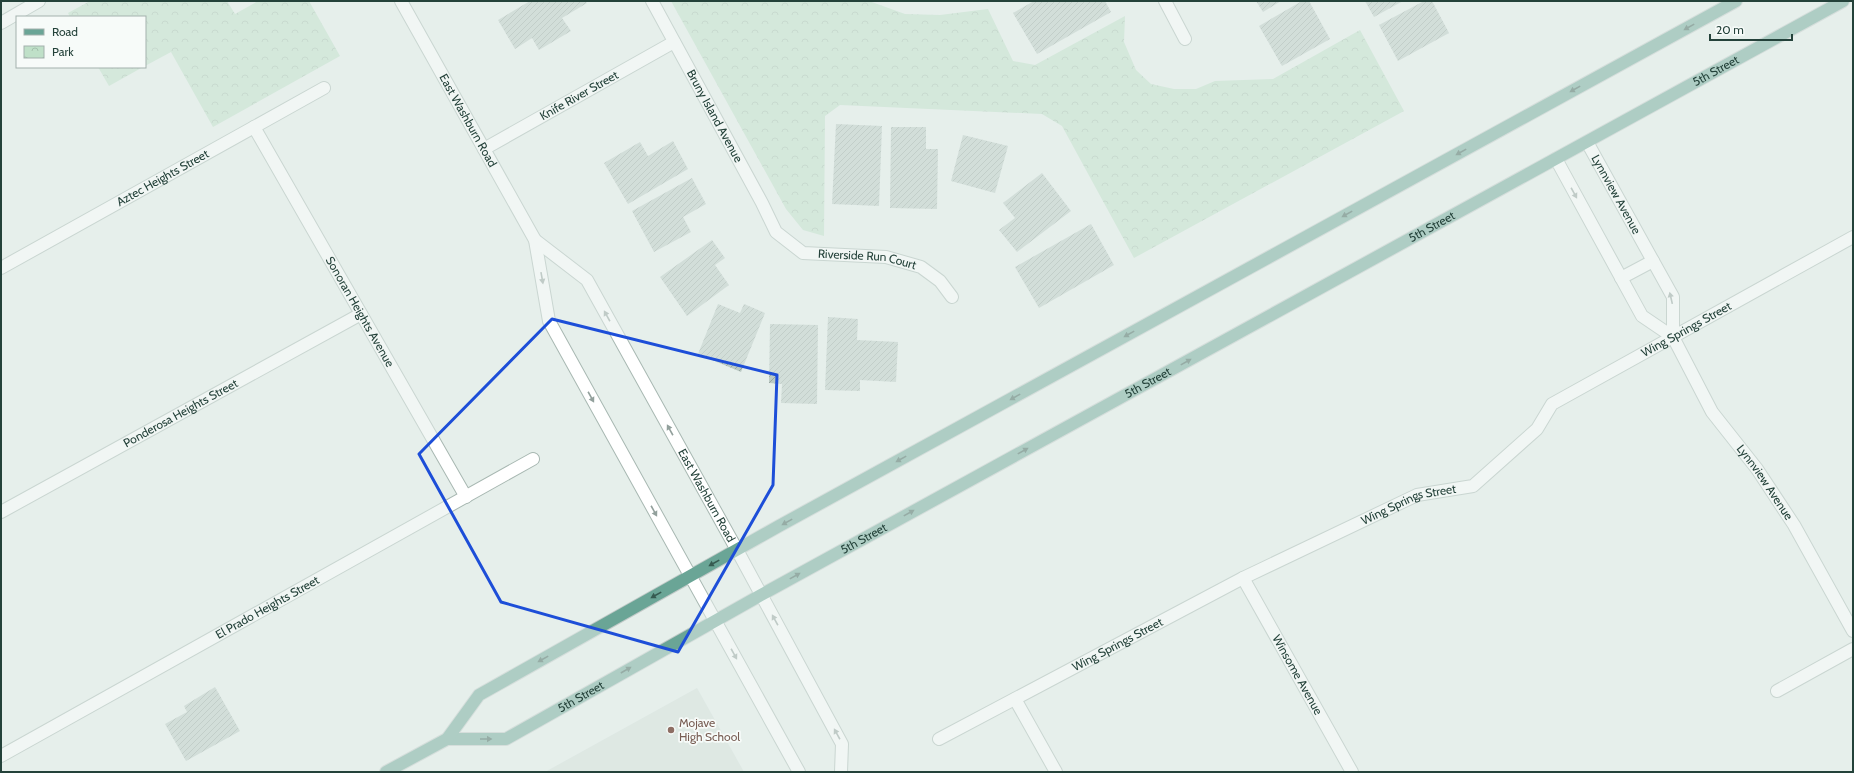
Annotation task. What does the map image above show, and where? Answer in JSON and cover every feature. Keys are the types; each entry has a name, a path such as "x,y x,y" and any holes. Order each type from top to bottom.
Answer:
{"main road":[{"name":"5th Street","path":"386,772 447,739 479,695 737,550 1736,1"},
{"name":"5th Street","path":"447,739 506,739 714,620 1843,1"}],"street":[{"path":"1,23 39,1"},
{"name":"East Washburn Road","path":"401,1 535,240 549,321 799,772"},
{"name":"Bruny Island Avenue","path":"652,1 762,203 776,232"},
{"path":"1165,1 1185,39"},
{"name":"Knife River Street","path":"484,149 674,42"},
{"name":"Aztec Heights Street","path":"1,268 324,88"},
{"name":"Sonoran Heights Avenue","path":"254,127 466,497"},
{"name":"Lynnview Avenue","path":"1587,142 1673,297 1672,337"},
{"name":"Lynnview Avenue","path":"1556,159 1642,316 1672,337 1712,412 1757,469 1794,525 1853,632"},
{"name":"Riverside Run Court","path":"776,232 803,253 886,257 921,267 940,281 952,297"},
{"name":"Wing Springs Street","path":"939,739 1243,578 1416,495 1473,486 1537,428 1552,404 1853,237"},
{"name":"East Washburn Road","path":"535,240 587,280 737,550 842,744 841,772"},
{"path":"1621,278 1653,261"},
{"name":"Ponderosa Heights Street","path":"1,512 361,314"},
{"name":"El Prado Heights Street","path":"1,756 533,460"},
{"name":"Winsome Avenue","path":"1243,578 1352,772"},
{"path":"1777,692 1853,649"},
{"path":"1015,699 1056,772"}],"highlighted area":[{"path":"552,319 777,375 773,485 678,652 501,602 419,454"}],"shaded area":[{"name":"Mojave High School","path":"697,688 744,772 545,772"}],"green space":[{"path":"90,1 227,1 235,14 258,1 309,1 340,56 213,127 171,52 146,65 146,16 70,16 68,13"},
{"path":"671,1 869,1 905,14 940,15 988,9 1013,61 1035,65 1125,16 1124,42 1136,70 1151,84 1174,89 1196,89 1215,81 1273,79 1360,30 1404,111 1134,258 1062,126 1042,114 840,105 825,116 824,236 803,230 786,209"},
{"path":"99,68 141,68 109,86"}],"building":[{"path":"530,1 585,1 587,3 562,18 571,31 539,50 532,38 515,49 498,20"},
{"path":"1034,1 1105,1 1111,12 1037,54 1013,13"},
{"path":"1256,1 1281,1 1263,12"},
{"path":"1302,1 1309,1 1330,39 1282,66 1259,26"},
{"path":"1365,1 1403,1 1374,17"},
{"path":"1424,1 1432,1 1449,33 1398,61 1379,25"},
{"path":"836,124 882,126 879,206 832,204"},
{"path":"891,127 926,127 926,149 938,149 937,209 890,208"},
{"path":"963,135 1008,146 995,193 951,181"},
{"path":"673,141 688,169 628,204 604,163 640,142 648,156"},
{"path":"1042,173 1071,211 1017,252 999,230 1015,218 1003,203"},
{"path":"692,178 706,204 683,217 691,232 654,252 632,211"},
{"path":"1091,224 1114,265 1039,308 1015,267"},
{"path":"712,240 725,258 715,265 729,285 687,316 660,277"},
{"path":"718,304 740,313 744,304 765,313 741,372 698,354"},
{"path":"828,317 858,319 857,340 898,342 896,382 860,380 860,391 825,390"},
{"path":"770,324 818,325 817,404 781,403 782,384 769,383"},
{"path":"215,687 240,731 186,761 165,724 187,712 184,706"}],"place":[{"name":"Mojave High School","path":"671,730"}]}
